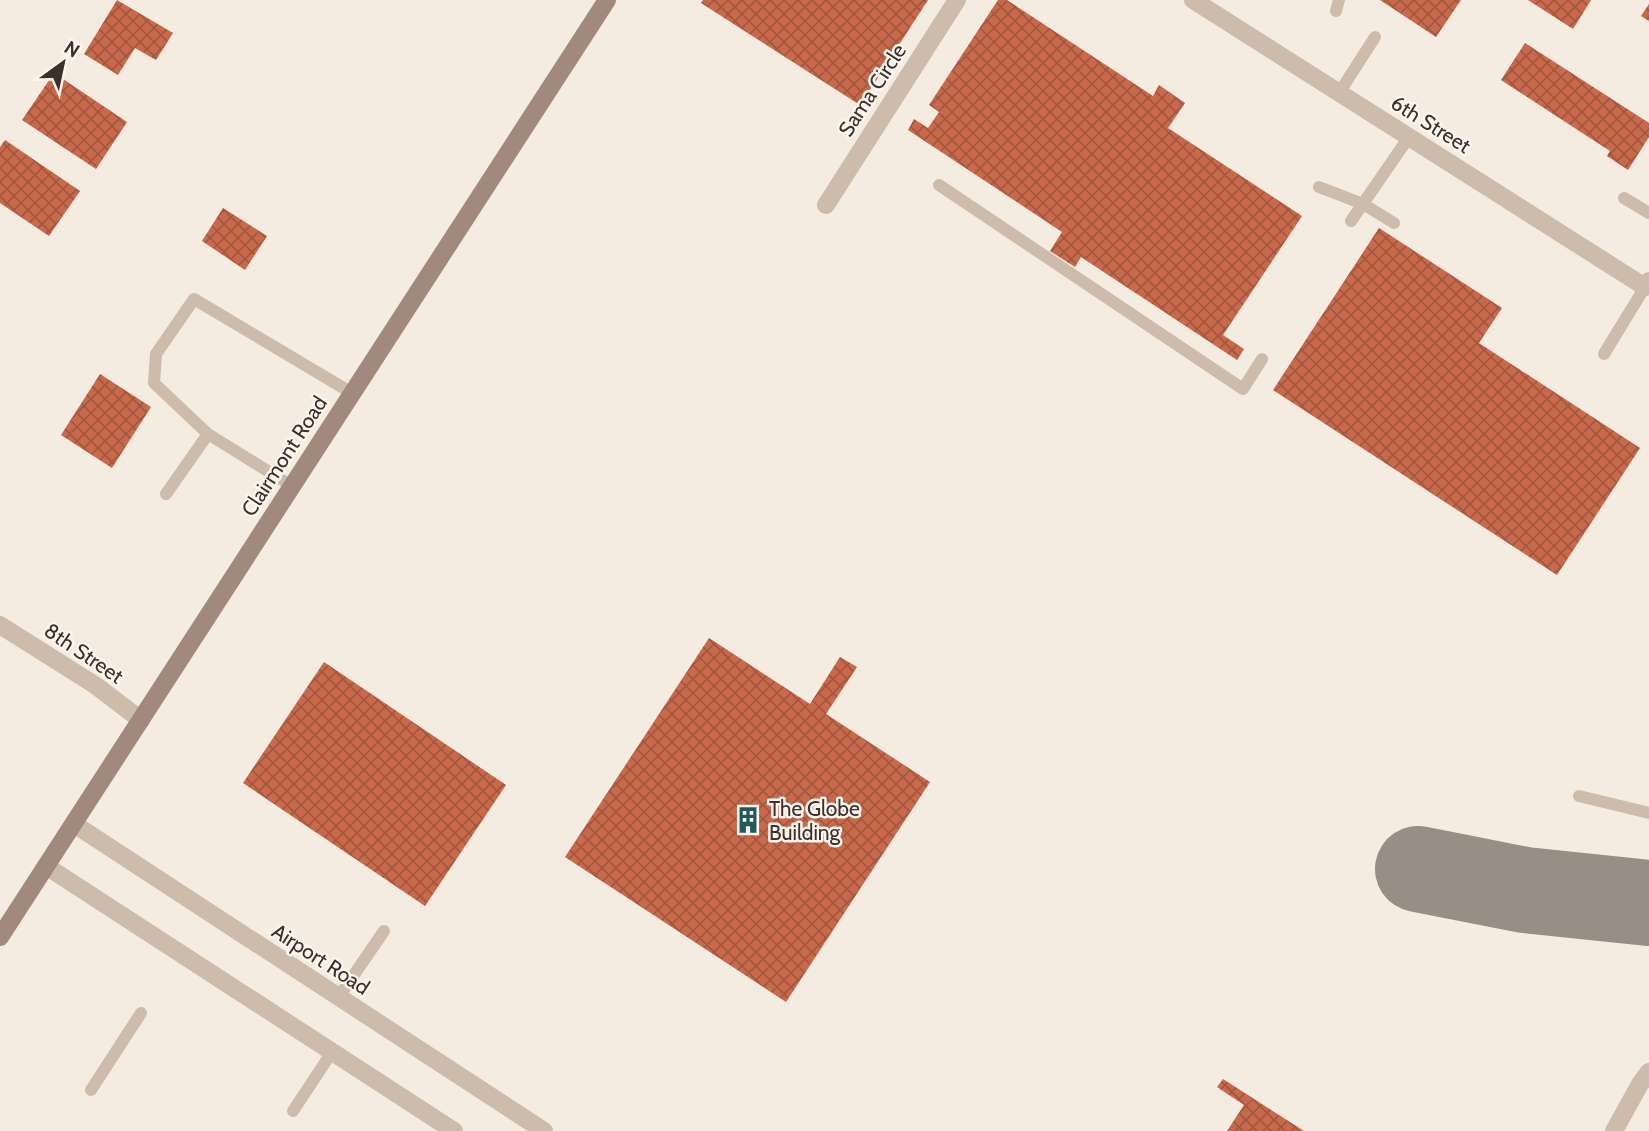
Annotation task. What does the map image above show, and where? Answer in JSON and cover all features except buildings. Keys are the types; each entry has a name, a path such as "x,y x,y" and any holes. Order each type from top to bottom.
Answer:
{"main road":[{"name":"Clairmont Road","path":"0,937 607,0"}],"street":[{"name":"Sama Circle","path":"826,205 957,0"},
{"name":"6th Street","path":"1193,0 1647,284"},
{"name":"8th Street","path":"0,625 95,685 141,720"},
{"name":"Airport Road","path":"74,824 544,1131"},
{"path":"46,866 454,1131"},
{"path":"1614,1131 1646,1081"}],"lane":[{"path":"1339,93 1376,37"},
{"path":"1351,221 1409,137"},
{"path":"939,185 1243,389 1262,359"},
{"path":"1319,187 1363,204 1394,223"},
{"path":"1625,198 1649,213"},
{"path":"1604,354 1647,284"},
{"path":"292,486 208,435 154,383 156,354 194,299 352,393"},
{"path":"166,494 208,435"},
{"path":"1579,796 1649,813"},
{"path":"338,998 384,931"},
{"path":"91,1090 141,1013"},
{"path":"293,1111 332,1052"}],"taxiway":[{"path":"1418,869 1525,890 1649,903"}],"place":[{"name":"The Globe Building","path":"748,820"}]}
